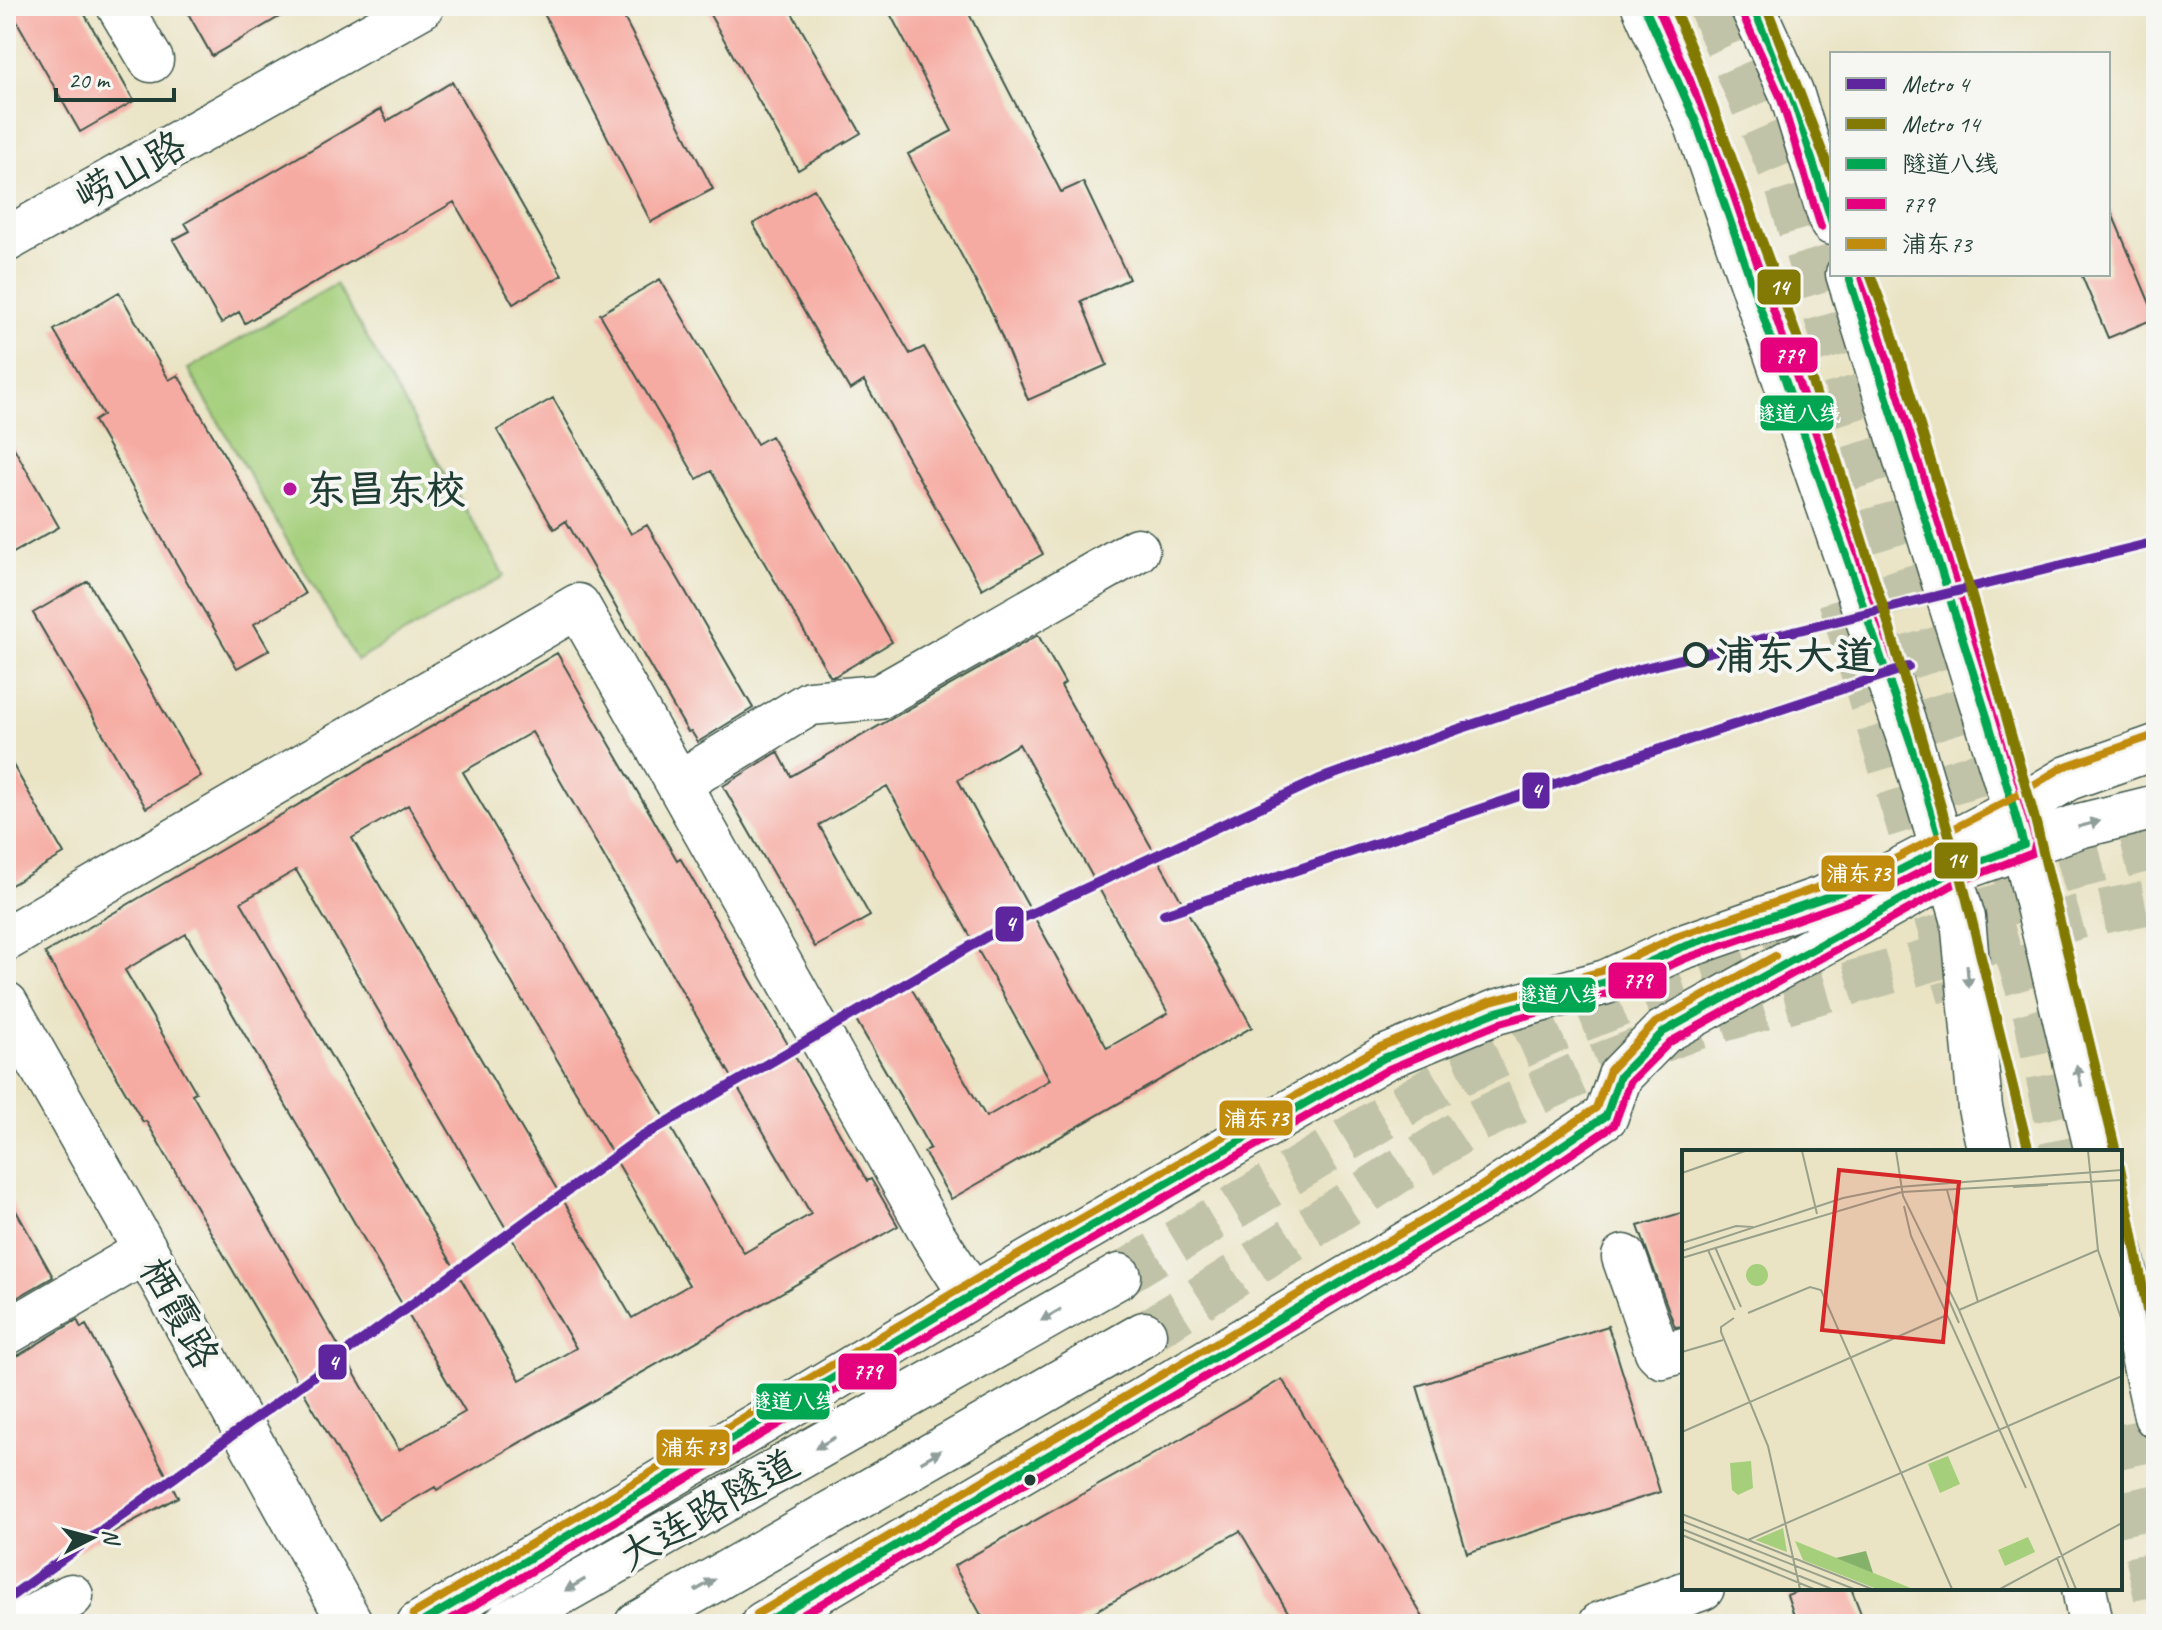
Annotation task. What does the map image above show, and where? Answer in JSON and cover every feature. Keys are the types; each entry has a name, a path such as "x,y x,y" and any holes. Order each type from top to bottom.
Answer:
{"main road":[{"path":"119,6 151,60"},
{"name":"崂山路","path":"6,240 422,6"},
{"path":"1644,6 1696,122 1912,747 1947,860 1963,918 1980,1108 1990,1150"},
{"path":"1752,6 1791,92 1830,217"},
{"path":"1849,276 2019,827 2097,1150"},
{"path":"679,783 810,703 879,697 1137,550"},
{"path":"6,939 578,606 933,1235 972,1296"},
{"path":"763,1624 1487,1196 1606,1116 1620,1076 1663,1032 1947,860 2019,827 2068,778 2156,747"},
{"path":"2019,827 2079,826 2156,807"},
{"path":"419,1624 972,1296 1384,1058 1496,1012 1606,982 1680,948 1892,874 1947,860"},
{"name":"栖霞路","path":"6,1004 351,1624"},
{"path":"6,1333 146,1251"},
{"path":"1624,1257 1657,1351 1662,1356 1682,1351"},
{"path":"2122,1259 2156,1416"},
{"name":"大连路隧道","path":"506,1624 1119,1276"},
{"name":"大连路隧道","path":"637,1624 1144,1334"},
{"path":"1601,1624 1696,1590"},
{"path":"2084,1590 2091,1624"},
{"path":"21,1624 71,1596"}],"green space":[{"path":"336,284 504,576 357,661 188,369"}],"building":[{"path":"8,6 80,6 134,101 80,132"},
{"path":"184,6 298,6 212,56"},
{"path":"540,6 618,6 713,189 651,222"},
{"path":"705,6 788,6 861,133 798,170"},
{"path":"886,6 965,6 1061,192 1083,182 1129,279 1081,301 1107,365 1028,400 992,313 908,154 952,131"},
{"path":"452,82 562,275 513,304 454,202 245,323 239,312 221,323 173,240 190,231 185,223 381,109 387,121"},
{"path":"814,189 910,354 924,347 1043,554 982,589 864,381 850,390 753,224"},
{"path":"2110,209 2156,318 2108,338 2082,276 2110,276"},
{"path":"660,279 757,444 771,436 892,642 835,676 830,676 711,471 697,479 600,314"},
{"path":"119,292 169,380 178,375 305,594 254,624 269,650 237,668 94,421 103,415 54,330"},
{"path":"553,398 631,534 647,525 753,708 698,742 691,731 688,732 566,521 554,529 497,430"},
{"path":"6,434 59,527 6,557"},
{"path":"88,581 201,776 146,808 33,613"},
{"path":"1038,635 1065,683 1061,686 1252,1027 951,1199 924,1152 930,1148 851,1011 906,979 986,1117 1050,1080 887,786 819,825 870,916 815,947 723,786 778,752 791,776","holes":["1019,744 1168,1013 1107,1048 958,780"]},
{"path":"557,653 867,1181 871,1179 898,1226 437,1490 435,1487 378,1520 45,953","holes":["532,732 811,1214 744,1253 463,772","408,805 689,1285 632,1318 352,838","296,870 576,1348 520,1380 241,902","186,934 465,1412 399,1450 192,1094 196,1092 125,970"]},
{"path":"6,753 64,854 6,888"},
{"path":"6,1193 53,1277 6,1304"},
{"path":"1682,1213 1682,1326 1675,1327 1638,1226"},
{"path":"77,1320 81,1328 86,1325 178,1497 44,1569 50,1579 6,1605 6,1358 19,1355"},
{"path":"1608,1326 1660,1492 1467,1553 1417,1386"},
{"path":"1282,1379 1427,1624 1295,1624 1240,1531 1072,1624 986,1624 954,1566"},
{"path":"1800,1590 1852,1590 1865,1624 1797,1624 1787,1595"}],"tunnel":[{"path":"1710,6 1786,183 2035,1014 2063,1150"},
{"path":"1840,599 1960,997"},
{"path":"1996,889 2156,848"},
{"path":"1144,1334 1477,1121 1587,1070 1692,1029 2086,915 2156,901"},
{"path":"1119,1276 1448,1079 1571,1024 1680,981 1799,946"},
{"path":"2122,1434 2156,1597"}],"metro line":[{"name":"14","path":"1673,6 1803,353 1887,619 1962,880 2029,1150"},
{"name":"14","path":"1766,6 1830,172"},
{"name":"14","path":"1871,276 1890,327 1976,610 2036,823 2116,1150"},
{"name":"4","path":"6,1600 640,1138 1005,926 1320,779 1459,729 1640,669 2156,542"},
{"name":"4","path":"1164,914 1908,667"},
{"name":"14","path":"2122,1178 2156,1358"}],"transit line":[{"name":"隧道八线","path":"419,1624 996,1281 1384,1058 1496,1012 1606,982 1680,948 1892,874 1943,848 1912,747 1696,122 1644,6"},
{"name":"779","path":"443,1624 1002,1291 1389,1069 1500,1023 1610,993 1684,959 1896,885 1953,855 1954,844 1923,743 1707,118 1657,6"},
{"name":"隧道八线","path":"1752,6 1791,92 1830,217"},
{"name":"779","path":"1741,11 1780,96 1821,227"},
{"name":"隧道八线","path":"763,1624 1487,1196 1606,1116 1620,1076 1663,1032 1951,872 2024,845 1989,723 1849,276"},
{"name":"779","path":"787,1624 1494,1206 1614,1125 1630,1082 1670,1042 1956,883 2033,853 2036,842 2000,719 1862,276"},
{"name":"浦东73","path":"413,1614 990,1271 1378,1048 1491,1001 1602,971 1676,937 1887,863 2009,800 2063,767 2152,736"},
{"name":"浦东73","path":"757,1614 1481,1186 1596,1108 1610,1070 1655,1023 1775,956"}],"place":[{"name":"东昌东校","path":"290,489"},
{"name":"浦东大道","path":"1696,655"}]}
